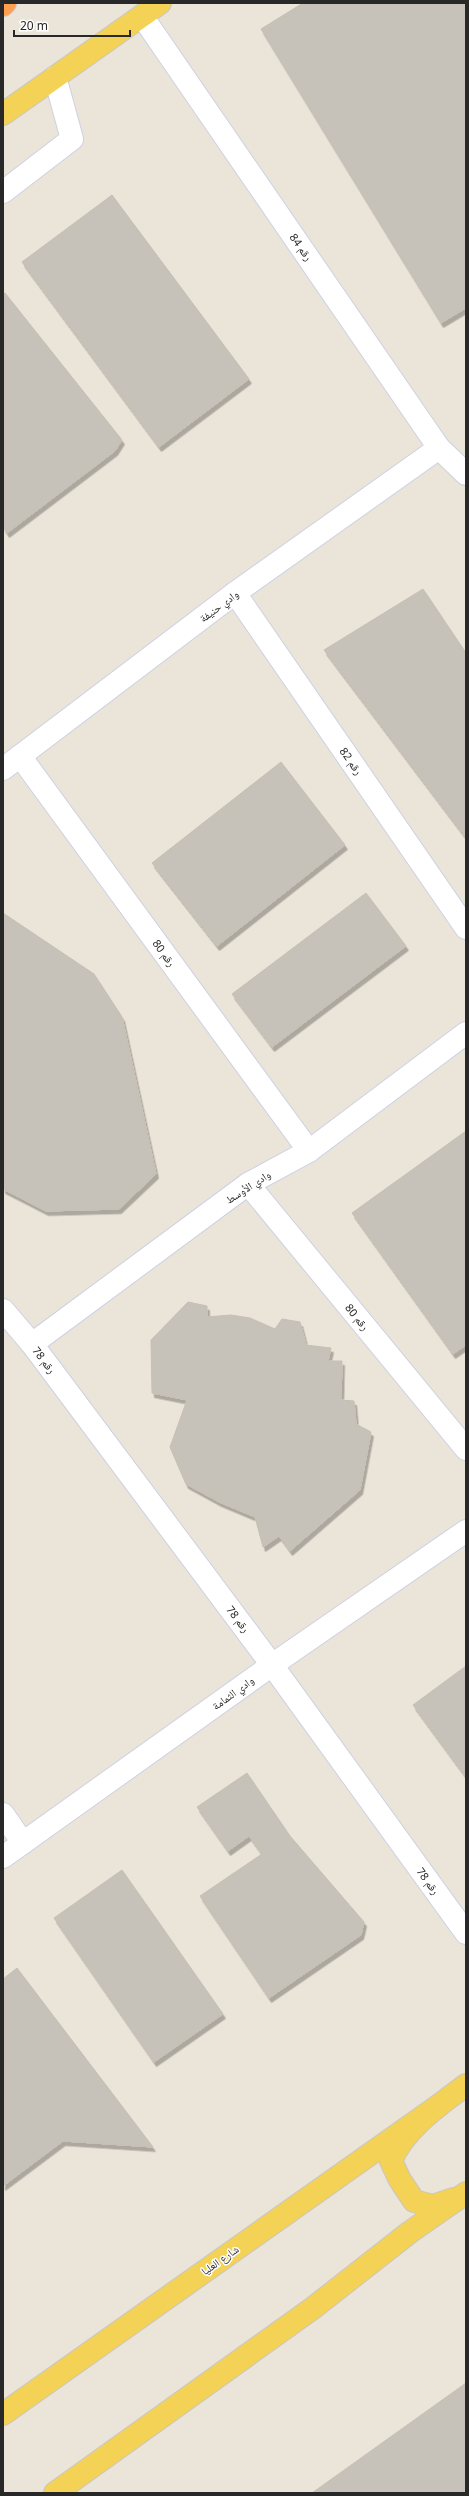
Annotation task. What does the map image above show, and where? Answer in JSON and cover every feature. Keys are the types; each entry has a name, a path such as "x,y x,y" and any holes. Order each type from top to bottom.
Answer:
{"main road":[{"path":"3,114 160,3"},
{"name":"شارع العليا","path":"3,2414 466,2085"},
{"name":"شارع العليا","path":"438,2106 403,2140 396,2149 391,2161 400,2180 414,2201 432,2206 464,2195"},
{"path":"55,2493 306,2312 410,2232 464,2195"}],"street":[{"name":"رقم 84","path":"142,16 439,448 466,474"},
{"path":"3,192 72,139 55,77"},
{"name":"وادي حنيفة","path":"12,762 235,593 439,448"},
{"name":"رقم 82","path":"235,593 466,928"},
{"name":"رقم 80","path":"12,762 308,1151"},
{"name":"وادي الأوسط","path":"32,1344 248,1184 308,1151 465,1036"},
{"name":"رقم 80","path":"248,1184 466,1449"},
{"name":"رقم 78","path":"3,1310 32,1344 272,1665 466,1933"},
{"name":"وادي الثمامة","path":"3,1858 272,1665 466,1531"},
{"path":"3,1814 24,1843"}],"building":[{"path":"303,3 466,3 466,308 441,323 261,29"},
{"path":"112,195 249,379 159,447 22,262"},
{"path":"5,293 122,440 115,451 7,533 3,527 3,294"},
{"path":"423,589 466,653 466,838 324,650"},
{"path":"281,762 345,845 217,946 152,863"},
{"path":"366,893 406,946 272,1047 232,994"},
{"path":"3,913 94,974 122,1017 156,1174 119,1209 46,1211 3,1189"},
{"path":"466,1131 466,1345 453,1354 352,1213"},
{"path":"188,1302 207,1306 207,1317 231,1315 250,1318 275,1329 282,1319 300,1322 306,1345 331,1348 328,1361 342,1361 341,1400 354,1401 356,1424 371,1432 360,1490 290,1551 279,1536 263,1547 255,1517 219,1502 186,1484 170,1447 187,1400 152,1393 151,1340"},
{"path":"466,1666 466,1777 413,1705"},
{"path":"247,1773 290,1836 364,1922 361,1935 269,1998 200,1896 262,1854 249,1836 228,1851 197,1807"},
{"path":"122,1870 223,2014 154,2062 54,1918"},
{"path":"17,1968 153,2147 63,2141 3,2186 3,1979"},
{"path":"466,2383 466,2493 312,2493"}]}
